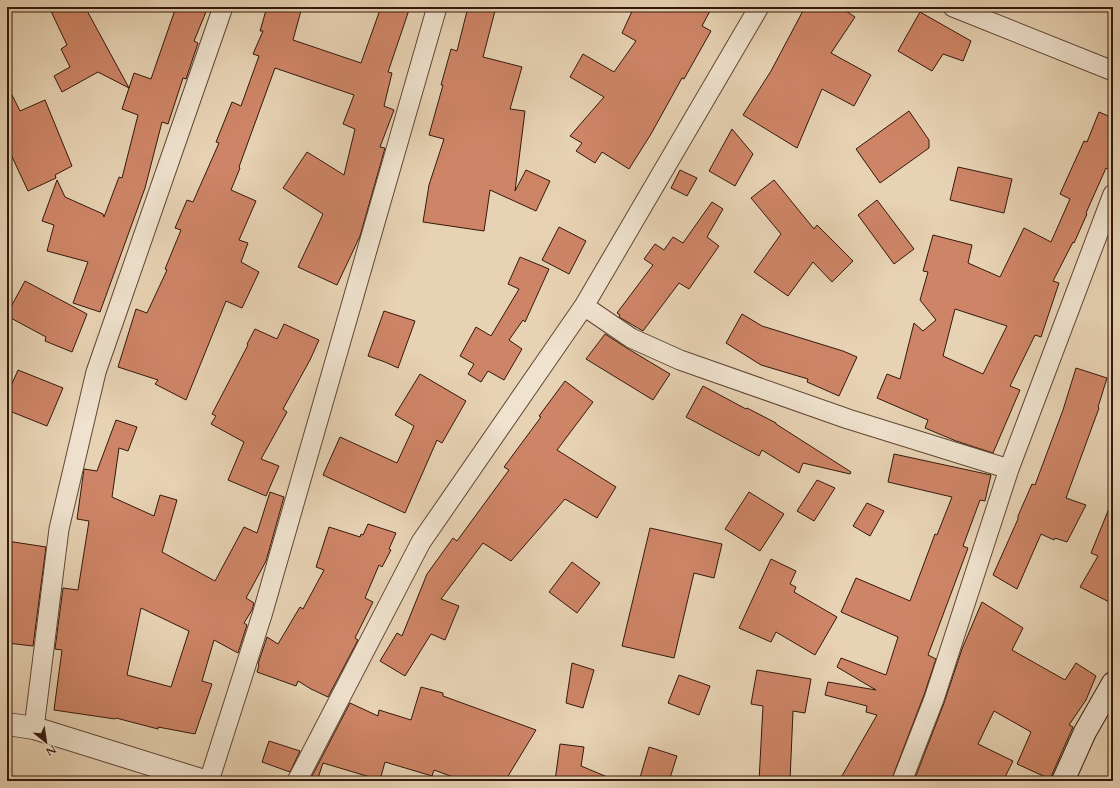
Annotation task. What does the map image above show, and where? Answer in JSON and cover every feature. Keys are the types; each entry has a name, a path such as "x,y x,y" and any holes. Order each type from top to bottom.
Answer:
{"street":[{"path":"34,728 59,529 96,372 223,7"},
{"path":"208,781 262,615 437,7"},
{"path":"297,781 421,542 584,306 759,7"},
{"path":"953,7 1113,71"},
{"path":"902,781 934,699 1009,469 1113,194"},
{"path":"584,306 631,338 680,360 848,419 1009,469"},
{"path":"1062,781 1085,732 1113,683"},
{"path":"7,724 34,728 204,781"}],"building":[{"path":"49,7 85,7 129,88 98,72 62,92 54,76 70,67 61,49 67,45"},
{"path":"176,7 208,7 194,41 198,43 186,79 183,78 168,124 162,122 145,188 100,312 73,303 88,262 47,251 54,225 42,221 57,180 65,197 103,214 104,217 119,177 122,178 138,115 122,109 134,73 151,79"},
{"path":"267,7 302,7 293,40 361,63 381,7 410,7 388,72 392,73 384,106 394,110 380,147 385,148 360,236 337,285 298,267 323,214 283,188 307,152 344,175 355,129 343,124 354,95 275,68 231,190 256,201 239,240 248,243 241,262 259,272 242,308 226,301 186,400 155,384 158,380 118,367 136,309 147,313 167,270 165,269 181,230 175,228 187,200 193,202 219,143 216,142 232,102 241,106 259,56 253,54 263,31 260,31"},
{"path":"468,7 496,7 483,57 522,67 510,109 525,111 515,191 526,170 550,181 536,211 490,190 484,231 423,222 429,185 444,139 429,135 451,49 457,51"},
{"path":"634,7 712,7 702,26 711,31 684,79 682,78 651,134 629,169 602,152 595,163 576,151 582,143 570,136 604,97 570,77 583,54 614,72 636,41 622,33"},
{"path":"805,7 840,7 855,17 831,53 871,75 854,106 822,89 797,148 743,115 771,71"},
{"path":"920,12 971,41 963,61 943,54 932,71 898,51"},
{"path":"7,85 20,111 45,100 72,166 55,175 56,178 28,191 7,146"},
{"path":"909,111 929,140 929,148 880,183 856,149"},
{"path":"1099,112 1113,118 1113,171 1106,168 1074,243 1073,242 1053,281 1059,283 1041,337 1035,335 1010,386 1020,390 993,453 956,441 925,428 928,420 877,398 887,374 900,379 914,323 923,331 936,320 920,300 928,272 923,271 933,235 972,245 968,263 1000,277 1024,228 1051,242 1070,199 1060,194 1084,141 1087,142","holes":["955,309 1007,326 983,374 943,356"]},
{"path":"732,129 753,154 735,186 709,171"},
{"path":"958,167 1012,179 1004,213 950,200"},
{"path":"680,170 697,178 687,196 671,188"},
{"path":"774,180 814,229 817,225 853,261 832,282 813,262 788,296 754,272 781,234 751,198"},
{"path":"877,200 914,249 894,264 858,215"},
{"path":"712,202 723,209 707,237 719,246 689,289 679,283 643,331 619,317 620,315 617,313 653,265 644,259 655,244 664,250 673,237 683,243"},
{"path":"559,227 586,241 569,274 542,260"},
{"path":"520,257 549,269 525,322 523,320 509,340 522,349 504,380 488,371 481,382 468,374 474,364 460,356 476,327 491,336 519,289 508,284"},
{"path":"25,281 87,314 72,352 45,341 46,337 7,316"},
{"path":"384,311 415,321 398,368 368,356"},
{"path":"742,314 762,326 843,351 857,357 839,396 807,382 808,379 761,365 726,343"},
{"path":"284,324 319,340 310,360 283,409 287,412 261,459 279,466 266,496 228,480 244,442 211,424 216,416 212,414 255,329 277,339"},
{"path":"605,334 670,374 653,400 586,359"},
{"path":"1076,368 1107,378 1098,407 1099,408 1066,498 1086,505 1067,542 1055,538 1054,540 1041,534 1017,589 993,575 1032,484 1035,485 1063,410"},
{"path":"18,370 63,388 47,426 7,410 7,395"},
{"path":"420,374 466,401 442,443 437,440 405,513 323,475 340,437 397,463 414,426 395,415"},
{"path":"565,381 593,402 557,450 616,487 597,518 565,499 511,561 483,543 441,599 459,606 445,640 431,634 405,676 380,661 397,633 402,636 427,574 453,538 457,541 509,470 504,467 541,417 539,416"},
{"path":"703,386 776,423 851,472 850,474 803,463 799,473 762,450 759,456 686,417"},
{"path":"116,420 137,427 128,451 119,448 112,497 154,516 160,495 177,500 162,552 215,581 244,527 257,533 270,492 284,497 266,561 246,598 254,603 252,610 244,623 247,625 238,653 214,640 202,681 212,684 195,734 158,727 158,729 116,718 54,710 62,650 55,649 63,588 78,590 89,521 77,519 84,469 97,471","holes":["141,608 189,631 171,687 127,675"]},
{"path":"894,454 991,475 985,501 980,500 963,546 968,548 928,655 936,659 891,781 839,781 877,715 866,712 867,706 825,695 828,682 876,690 837,667 841,658 886,675 898,637 841,612 856,578 910,601 935,534 937,535 952,497 888,482"},
{"path":"817,480 835,488 814,521 797,511"},
{"path":"749,492 784,514 760,551 725,529"},
{"path":"1112,501 1113,604 1080,587 1098,556 1091,553"},
{"path":"867,503 884,511 870,536 853,526"},
{"path":"368,524 396,533 389,549 391,550 382,567 379,565 365,598 373,602 355,638 358,640 328,697 298,681 296,686 257,672 258,664 267,637 278,644 300,607 303,609 324,570 316,567 329,527 360,537 361,534 363,535"},
{"path":"650,528 722,544 714,578 694,573 674,658 622,646"},
{"path":"7,541 46,547 33,646 7,643"},
{"path":"771,559 796,571 790,584 796,587 794,592 837,617 815,655 776,632 771,642 739,628"},
{"path":"572,562 600,583 577,613 549,592"},
{"path":"982,602 1023,628 1012,650 1065,680 1076,663 1096,676 1086,700 1069,725 1073,727 1050,779 1017,764 1031,732 994,711 978,744 1013,761 1003,781 914,781 944,703 962,649"},
{"path":"572,663 594,670 583,708 566,703"},
{"path":"757,670 811,679 805,713 793,711 790,781 759,781 763,706 751,704"},
{"path":"679,675 710,686 699,715 668,703"},
{"path":"421,687 443,693 443,696 536,730 505,781 464,781 434,770 432,776 385,762 380,780 323,763 317,781 311,778 350,703 378,716 379,710 411,720"},
{"path":"269,741 300,751 290,772 262,762"},
{"path":"560,744 584,747 581,766 617,781 555,781"},
{"path":"649,747 677,756 669,781 639,781"}]}
